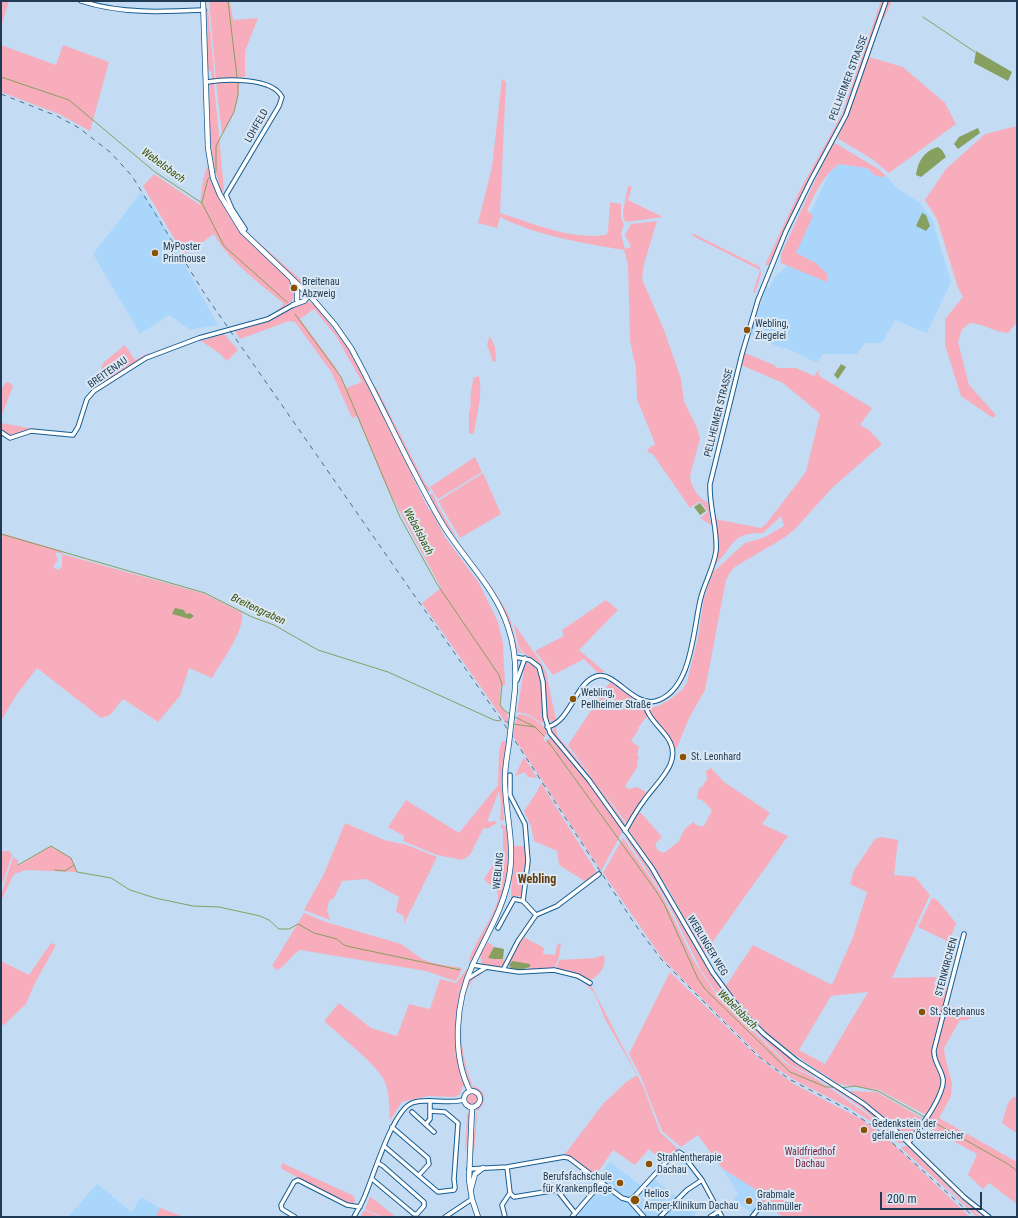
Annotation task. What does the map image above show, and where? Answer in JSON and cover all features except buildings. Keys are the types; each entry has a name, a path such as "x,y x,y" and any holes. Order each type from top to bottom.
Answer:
{"main road":[{"name":"WEBLING","path":"203,1 207,135 213,175 223,201 242,231 308,294 335,325 351,348 443,524 498,606 508,626 515,657 516,681 505,771 510,868 501,908 472,965 462,1000 458,1041 460,1062 470,1091"},
{"path":"291,278 297,291 297,300"},
{"path":"293,305 297,300 308,294"},
{"path":"293,305 304,301 308,294"},
{"path":"470,1091 478,1093 480,1098 479,1104 472,1108 467,1106 463,1100 465,1094 470,1091"},
{"path":"472,1108 469,1169 470,1190 478,1217"},
{"path":"470,1190 475,1174 483,1168"}],"street":[{"path":"81,1 103,7 125,10 163,12 204,10"},
{"name":"PELLHEIMER STRASSE","path":"645,701 656,701 668,694 678,683 684,670 693,638 701,598 716,551 710,499 712,477 752,321 770,268 786,231 846,115 886,1"},
{"name":"LOHFELD","path":"206,82 247,80 275,90 282,97 279,106 226,195 232,209 245,229 242,231"},
{"name":"BREITENAU","path":"1,432 10,438 32,432 73,435 78,427 87,399 94,391 146,358 199,338 268,319 293,305"},
{"path":"515,657 525,658 516,681"},
{"name":"WEBLINGER WEG","path":"525,658 535,663 541,675 547,727 554,738 589,780 652,868 713,973 732,999 756,1026 778,1046 797,1061 864,1104 909,1142 946,1181 989,1217"},
{"path":"547,727 552,726 564,714 587,682 596,676 605,676 645,701 645,708 668,738 673,756 666,773 643,801 625,831"},
{"path":"510,775 510,795 525,824 526,831 528,861 523,901 536,915"},
{"path":"504,968 518,941 536,915 557,906 599,874"},
{"name":"WEBLING","path":"498,928 512,900 523,901"},
{"name":"STEINKIRCHEN","path":"909,1142 926,1118 943,1088 943,1080 933,1055 964,934"},
{"path":"472,965 479,964 483,969"},
{"path":"467,979 483,969 504,968 519,972 554,970 578,976 590,983"},
{"path":"354,1217 372,1179 392,1127 406,1106 413,1102 455,1102 463,1100"},
{"path":"426,1124 430,1118 430,1101"},
{"path":"384,1146 438,1192 450,1191 455,1188 454,1179 458,1123 445,1112 430,1111"},
{"path":"412,1112 434,1132"},
{"path":"392,1127 428,1158 429,1164 419,1175"},
{"path":"629,1200 634,1197 668,1160 679,1152 702,1180 722,1217"},
{"path":"469,1169 507,1167 564,1157 569,1158 622,1198 629,1200 644,1217"},
{"path":"372,1179 414,1214 417,1214 424,1206 424,1202 378,1163"},
{"path":"505,1217 502,1205 510,1193 507,1167"},
{"path":"295,1217 282,1209 281,1205 294,1182 298,1180 346,1205 360,1207"},
{"path":"660,1217 686,1190 702,1180"},
{"path":"510,1193 514,1197 557,1190 574,1215 601,1183"},
{"path":"445,1217 472,1200"},
{"path":"752,1217 762,1204"},
{"path":"710,1217 719,1211"},
{"path":"284,1217 286,1212"}],"shaded area":[{"path":"976,51 1012,72 1008,81 974,63"},
{"path":"978,128 980,133 958,149 954,144 959,137"},
{"path":"938,147 942,150 946,157 921,177 916,175 918,165 922,157 929,151"},
{"path":"839,164 867,168 876,176 886,176 896,187 920,203 932,219 951,282 927,333 895,320 882,343 865,343 857,354 823,354 818,361 815,362 784,347 783,349 750,334 767,286 769,289 774,278 784,269 830,171"},
{"path":"141,192 153,207 218,325 190,330 169,315 140,334 93,254"},
{"path":"922,213 926,215 930,226 926,231 916,226"},
{"path":"841,364 846,367 838,379 834,375"},
{"path":"700,503 706,511 700,515 694,507"},
{"path":"175,608 184,610 186,614 190,613 194,616 190,619 172,614"},
{"path":"494,947 504,949 503,959 488,958"},
{"path":"512,961 530,964 530,967 520,970 511,968 509,965"},
{"name":"Helios Amper-Klinikum Dachau","path":"610,1162 643,1187 653,1178 696,1213 693,1217 577,1217 602,1186 598,1177"},
{"path":"722,1168 764,1195 752,1213 733,1199 738,1193"},
{"path":"97,1184 132,1212 141,1197 160,1208 156,1217 68,1217"}],"green space":[{"path":"1,1 9,1 1,27"},
{"path":"209,1 230,1 233,20 258,18 245,51 245,77 216,79"},
{"path":"881,1 884,1 844,113 808,183 769,265 765,265 800,190 842,114"},
{"path":"888,1 892,1 884,19 881,19"},
{"path":"206,9 208,9 215,79 212,79 211,72 208,70"},
{"path":"1,45 56,65 63,45 109,62 90,131 59,114 1,92"},
{"path":"869,57 903,67 945,103 956,124 889,173 872,159 837,138 846,120"},
{"path":"502,79 506,82 500,213 553,230 593,236 606,235 608,232 610,202 621,204 621,218 624,224 621,234 625,249 631,247 625,235 631,224 657,221 644,264 642,279 664,330 681,379 684,401 697,428 700,439 690,476 691,483 697,494 703,500 708,502 711,525 700,518 708,512 700,501 690,508 652,453 650,454 647,450 655,444 637,399 636,368 630,341 628,264 624,250 545,234 515,224 500,217 497,228 478,223 492,167"},
{"path":"240,81 233,115 222,133 216,82"},
{"path":"209,83 214,83 224,189 222,193 217,179 210,139"},
{"path":"1017,126 1017,322 1008,333 970,323 962,329 958,342 969,385 996,415 993,418 961,396 945,345 945,319 963,297 958,288 937,219 925,200 946,169 985,134"},
{"path":"835,143 880,170 886,176 876,176 867,168 839,164 833,168 816,191 807,210 813,216 796,253 816,263 827,274 827,282 781,263 781,254 831,146"},
{"path":"208,164 218,195 234,223 254,246 276,265 293,287 296,295 291,302 275,313 284,304 236,263 220,244 214,234 184,255 143,186 154,174 200,205 203,180"},
{"path":"628,186 632,187 628,200 663,217 627,222 624,220 623,212"},
{"path":"247,232 309,288 307,289 261,248"},
{"path":"692,233 760,267 761,274 755,293 753,292 760,270 693,236"},
{"path":"308,301 317,307 350,351 413,472 412,476 429,510 432,512 445,537 479,583 498,622 503,644 505,685 501,685 499,704 508,715 508,726 422,603 441,588 386,486 357,416 352,418 332,373 295,322 289,321 240,339 235,331 259,324","holes":["314,309 336,336 362,382 346,388 336,368 300,319"]},
{"path":"224,334 238,350 227,361 219,353 201,341"},
{"path":"490,336 495,347 496,361 493,362 487,344"},
{"path":"125,345 135,360 149,353 91,392 91,382 99,376 103,363"},
{"path":"745,353 774,365 777,368 796,368 814,376 820,370 818,374 821,377 872,408 860,425 869,430 882,444 832,488 795,529 784,538 736,566 731,571 726,580 705,690 689,718 676,750 648,708 658,706 669,700 682,690 687,682 698,637 704,598 713,572 745,543 763,538 784,526 781,516 763,533 745,535 739,538 731,545 716,564 718,549 715,519 761,528 766,524 806,472 820,414 783,383 741,365"},
{"path":"479,376 480,397 478,411 474,433 469,434 470,398 473,378"},
{"path":"6,382 13,386 1,417 1,390"},
{"path":"376,387 424,481 430,489 430,492 427,491 374,388"},
{"path":"1,423 40,430 29,431 11,437 1,430"},
{"path":"475,457 482,472 438,499 430,487"},
{"path":"483,473 501,514 460,538 438,501"},
{"path":"431,493 433,494 438,506 459,542 443,521 430,496"},
{"path":"1,533 62,551 62,554 205,594 242,613 240,628 236,637 212,678 189,668 180,696 158,722 123,699 110,715 101,718 37,668 15,697 1,721","holes":["55,552 62,554 62,566 59,570 53,567 58,560"]},
{"path":"463,548 503,605 510,619 517,645 523,654 518,652 507,617"},
{"path":"606,600 618,610 579,650 605,672 598,673 584,659 553,675 535,651 564,636 562,630"},
{"path":"514,624 546,672 556,720 553,722 548,720 543,674 540,665 537,661 526,655 521,649 517,641"},
{"path":"526,663 532,664 539,677 544,720 542,723 527,714 517,712"},
{"path":"610,682 640,703 648,715 638,728 639,729 631,741 639,747 637,755 639,757 637,761 638,766 625,786 628,789 637,787 648,793 628,825 568,745"},
{"path":"519,714 531,718 543,726 547,733 543,739 546,742 550,737 590,784 623,831 601,871 513,736 517,716"},
{"path":"556,725 557,735 595,781 626,825 623,824 584,770 557,740 552,731"},
{"path":"502,741 506,741 503,783 504,820 500,821 501,803 499,791 487,822 495,821 497,823 487,829 484,827 470,855 462,860 437,855 403,841 404,836 388,827 406,800 459,833 498,785 499,752"},
{"path":"524,757 537,778 528,777 525,772 515,776"},
{"path":"711,768 724,782 770,813 762,824 788,836 704,954 669,890 628,829 638,813 641,813 662,837 656,843 656,847 659,851 664,853 679,841 684,830 693,822 698,826 704,826 712,810 702,800 697,799 699,788 702,787 707,779 706,771"},
{"path":"541,783 598,874 586,882 559,865 557,851 534,841 531,826 524,811 537,792"},
{"path":"345,823 384,840 407,845 437,857 404,924 404,916 396,912 399,897 366,879 342,881 334,898 329,901 327,910 330,920 304,910 324,874"},
{"path":"501,824 507,827 509,860 506,881 499,904 489,927 472,960 469,962 475,946 496,906 498,898 496,890 484,879 498,857 503,859 503,829 501,828"},
{"path":"625,837 628,838 665,893 715,979 747,1019 763,1035 866,1108 912,1148 859,1106 818,1078 788,1064 715,991 701,970 666,899"},
{"path":"882,837 898,840 894,875 915,877 930,895 892,978 937,977 934,984 950,989 946,1005 974,1011 969,1019 960,1020 944,1048 952,1083 951,1096 939,1118 1017,1162 1017,1204 989,1183 983,1189 968,1175 977,1154 924,1125 929,1118 926,1115 879,1090 838,1084 774,1041 743,1010 725,987 753,945 832,985 853,937 867,892 850,884 854,870 875,839","holes":["868,992 825,1064 799,1050 831,996"]},
{"path":"623,838 662,895 694,961 715,993 785,1063 818,1080 867,1114 904,1143 898,1143 867,1119 848,1107 796,1081 765,1061 662,958 603,873"},
{"path":"51,846 71,858 77,872 26,870 14,874 1,901 1,895 13,857 18,860 18,866"},
{"path":"514,846 526,846 523,896 511,897"},
{"path":"1,851 9,851 12,855 3,882 1,881"},
{"path":"932,898 937,900 956,923 950,940 947,941 918,927"},
{"path":"304,913 326,922 401,944 422,959 433,963 462,968 458,978 455,981 426,971 300,950 277,970 272,966"},
{"path":"522,936 544,948 543,954 555,955 557,945 561,943 559,957 554,969 528,969 530,967 512,961 509,965 509,962"},
{"path":"488,942 494,947 489,958 503,959 506,962 501,966 494,967 482,964 480,955"},
{"path":"51,943 56,945 34,985 26,1004 4,1025 1,1024 1,961 29,975"},
{"path":"604,955 604,966 591,980 578,974 556,969 559,960 595,958"},
{"path":"467,969 458,1005 456,1026 459,1057 465,1087 462,1087 460,1094 455,1097 428,1096 402,1102 390,1120 387,1089 380,1074 366,1059 324,1021 339,1003 371,1028 397,1036 409,1004 430,1009 440,979 456,983"},
{"path":"546,970 577,977 592,987 644,1088 660,1132 678,1149 664,1162 649,1149 635,1165 613,1150 596,1175 593,1175 565,1154 603,1104 625,1083 637,1075 605,1019 595,994 584,982 573,977 552,972 513,974 501,971 516,973"},
{"path":"481,971 482,973 472,981 466,991 461,1017 462,1046 472,1084 470,1085 463,1061 461,1045 460,1029 461,1012 463,997 467,985 473,976"},
{"name":"Waldfriedhof Dachau","path":"670,972 761,1060 794,1084 861,1119 888,1139 970,1217 782,1217 760,1201 764,1195 722,1168 698,1135 681,1147 662,1131 641,1077 629,1054"},
{"path":"471,1086 478,1088 484,1097 483,1104 478,1111 476,1111 482,1099 482,1095"},
{"path":"849,1091 877,1092 922,1118 910,1136 907,1136"},
{"path":"470,1093 474,1093 478,1099 474,1105 470,1105 466,1101 466,1097"},
{"path":"1013,1097 1017,1097 1017,1133 1002,1123 1008,1103"},
{"path":"469,1113 469,1134 465,1153 467,1114"},
{"path":"476,1113 474,1154 472,1154"},
{"path":"908,1146 952,1193 981,1217 977,1217 901,1148"},
{"path":"914,1150 945,1182 985,1217 970,1207 946,1186 917,1156"},
{"path":"282,1163 354,1196 355,1201 353,1204 347,1203 282,1169"},
{"path":"370,1197 396,1217 383,1217 365,1209"},
{"path":"160,1208 184,1217 156,1217"},
{"path":"365,1210 381,1217 363,1217 361,1215"}],"waterway":[{"path":"228,1 237,77"},
{"path":"923,17 975,52"},
{"name":"Webelsbach","path":"1,77 69,100 155,172 202,203 224,246 287,302"},
{"path":"214,174 216,172 216,146 234,112 238,95 238,83"},
{"path":"202,202 208,179 210,177"},
{"name":"Webelsbach","path":"295,314 341,377 400,517 437,584 499,675 502,685 500,705 510,714"},
{"name":"Breitengraben","path":"1,534 205,593 252,617 274,625 318,650 388,672 494,720 500,721"},
{"name":"Breitengraben","path":"513,716 535,727 544,736"},
{"name":"Breitengraben","path":"505,721 510,723"},
{"name":"Breitengraben","path":"513,724 534,727"},
{"name":"Webelsbach","path":"547,740 656,891 664,904 698,979 705,989 790,1072 826,1087 836,1087"},
{"path":"18,865 51,846 71,858 77,872 111,878 130,890 155,898 193,906 219,907 260,916 269,920 279,929 289,929 298,924 314,933 337,939 344,945 351,947 460,970"},
{"path":"55,870 65,871 74,865"},
{"name":"Webelsbach","path":"841,1088 855,1086 878,1091 1008,1164 1017,1171"}],"railway":[{"path":"1,94 57,116 79,128 110,152 132,176 206,296 506,727 634,923 661,959 758,1056 789,1079 847,1109 877,1129 974,1217"}],"place":[{"name":"MyPoster Printhouse","path":"155,253"},
{"name":"Breitenau Abzweig","path":"294,288"},
{"name":"Webling, Ziegelei","path":"747,330"},
{"name":"Webling, Pellheimer Straße","path":"573,699"},
{"name":"St. Leonhard","path":"683,757"},
{"name":"St. Stephanus","path":"922,1012"},
{"name":"Gedenkstein der gefallenen Österreicher","path":"864,1130"},
{"name":"Strahlentherapie Dachau","path":"649,1164"},
{"name":"Berufsfachschule für Krankenpflege","path":"620,1183"},
{"name":"Helios Amper-Klinikum Dachau","path":"635,1200"},
{"name":"Grabmale Bahnmüller","path":"749,1201"}],"district":[{"name":"Webling","path":"537,880"}]}
